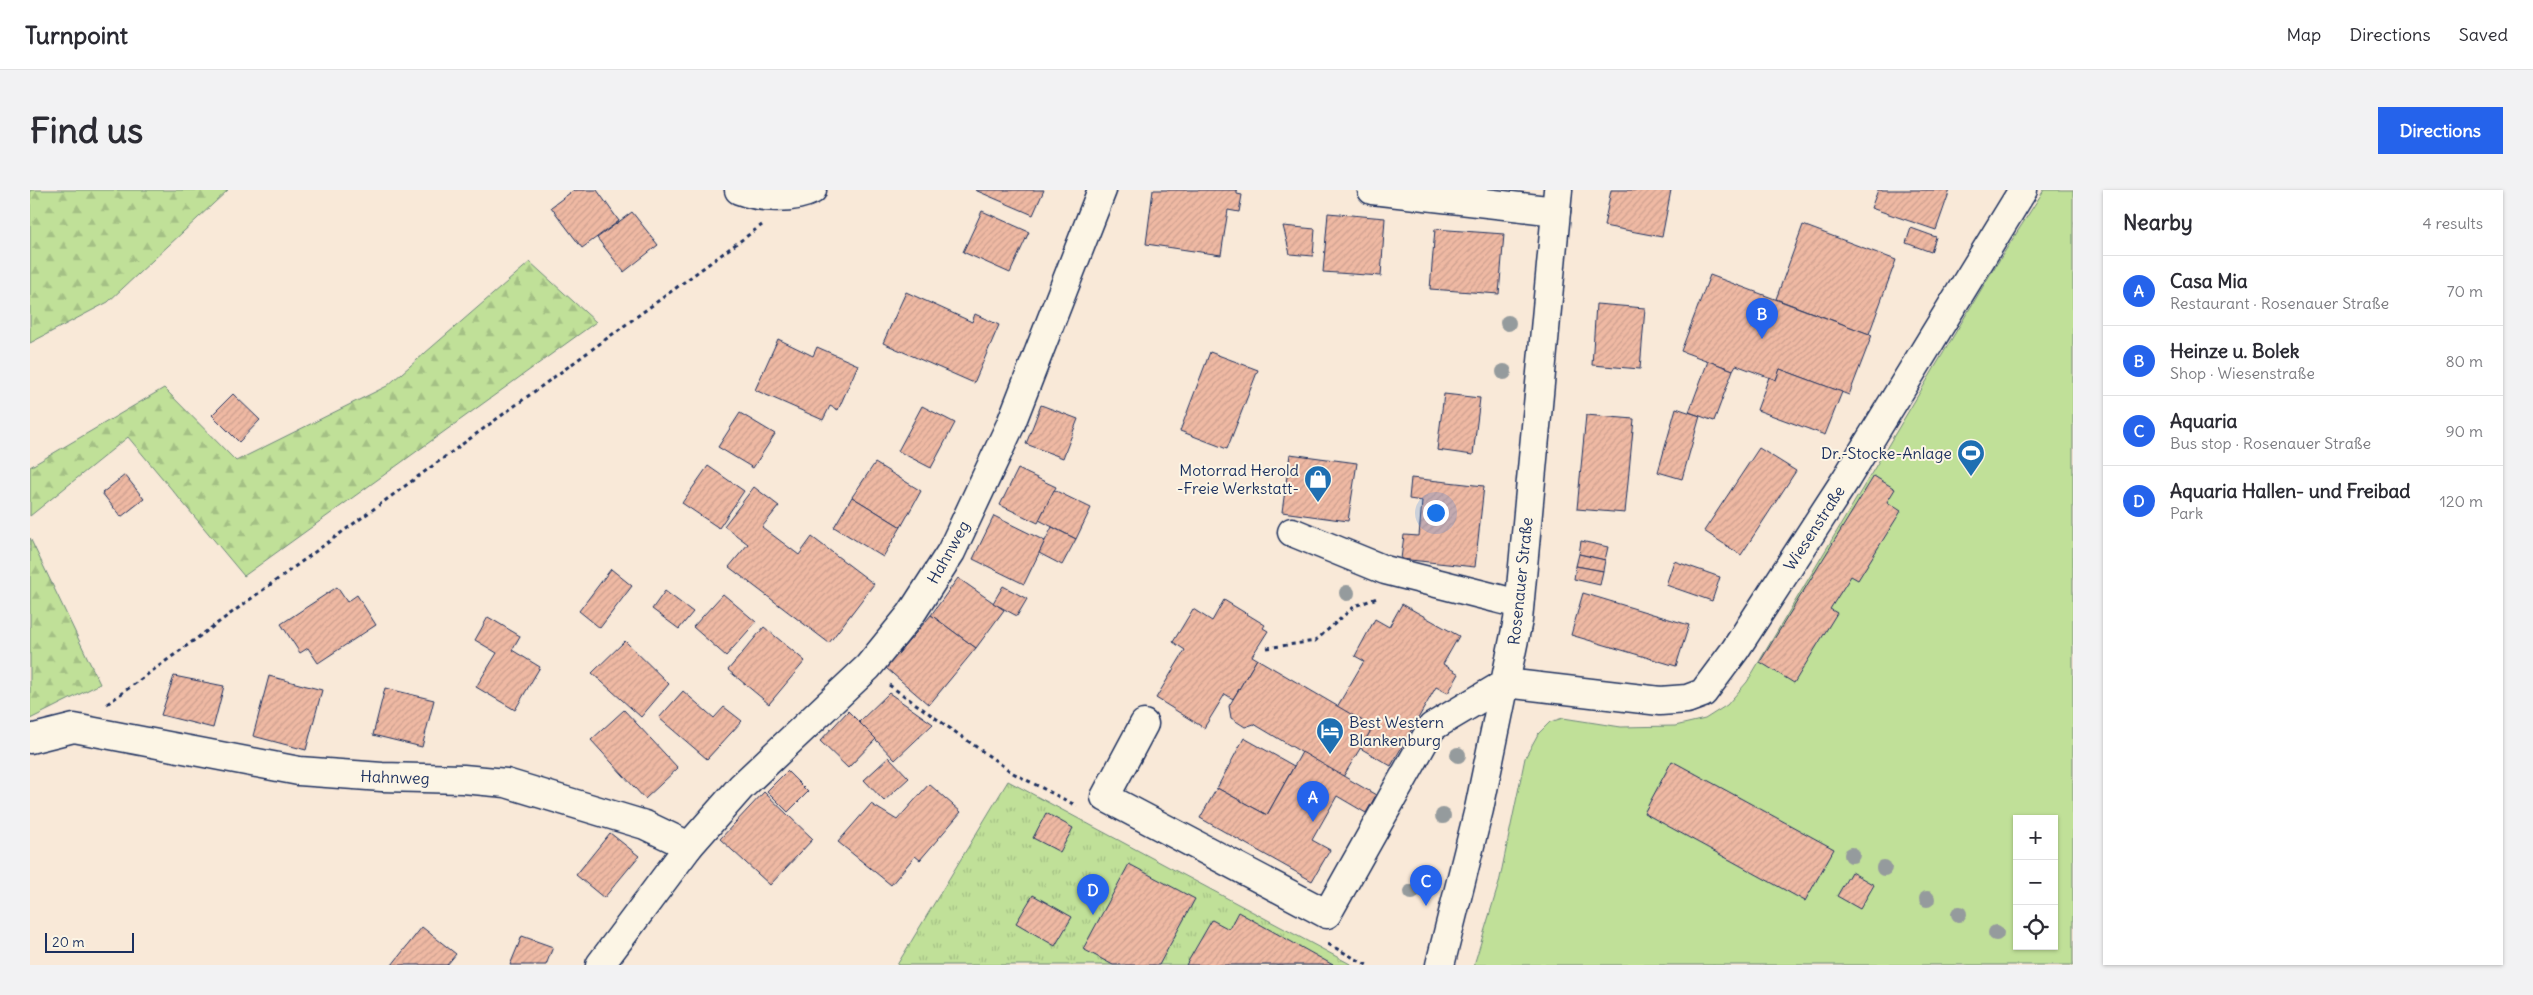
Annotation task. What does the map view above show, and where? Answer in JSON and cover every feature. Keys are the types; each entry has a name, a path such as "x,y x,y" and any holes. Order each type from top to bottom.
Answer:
{"street":[{"path":"740,190 758,197 805,194 812,190"},
{"name":"Hahnweg","path":"600,965 689,846 741,787 868,667 911,614 951,552 1010,426 1102,190"},
{"path":"1372,190 1557,201"},
{"name":"Wiesenstraße","path":"1506,683 1660,702 1688,699 1702,693 1735,650 1846,479 2023,190"},
{"name":"Rosenauer Straße","path":"1440,965 1506,683 1519,604 1557,201"},
{"path":"1292,532 1385,570 1519,604"},
{"path":"1144,724 1105,797 1327,914 1432,727 1506,683"},
{"path":"30,739 83,730"},
{"name":"Hahnweg","path":"83,730 299,771 382,778 463,779 506,783 645,825 689,846"}],"path":[{"path":"83,730 765,223"},
{"path":"1267,648 1315,641 1355,606 1382,596"},
{"path":"894,689 1014,773 1082,808"}],"green space":[{"path":"30,190 228,190 108,302 30,343"},
{"name":"Dr.-Stocke-Anlage","path":"2044,190 2073,190 2073,965 1474,965 1499,883 1525,758 1538,734 1550,722 1563,718 1621,727 1675,726 1705,719 1727,705 1747,682 1991,273"},
{"path":"530,262 596,322 244,576 128,437 30,516 30,467 164,388 236,461 387,386"},
{"path":"30,538 100,684 30,719"},
{"path":"1008,781 1352,965 897,965"}],"building":[{"path":"574,190 597,190 619,221 582,248 551,207"},
{"path":"975,190 1044,190 1033,215"},
{"path":"1153,190 1237,190 1237,194 1242,195 1239,212 1228,210 1221,255 1146,244"},
{"path":"1611,190 1671,190 1662,237 1604,226"},
{"path":"1878,190 1950,190 1936,230 1871,208"},
{"path":"982,211 1029,232 1010,273 963,252"},
{"path":"632,212 658,245 624,272 597,238"},
{"path":"1328,213 1385,218 1381,276 1323,272"},
{"path":"1803,225 1896,260 1869,334 1776,299"},
{"path":"1283,226 1315,229 1313,256 1290,254"},
{"path":"1911,228 1936,237 1931,252 1906,243"},
{"path":"1435,229 1504,234 1499,294 1430,289"},
{"path":"1710,275 1872,335 1849,395 1780,369 1776,380 1736,365 1733,370 1681,351"},
{"path":"906,292 972,322 975,314 999,325 974,383 883,343"},
{"path":"1596,304 1645,308 1640,369 1592,365"},
{"path":"778,339 813,356 817,347 858,365 838,410 830,406 823,420 755,390"},
{"path":"1210,352 1258,370 1227,449 1180,431"},
{"path":"1708,361 1733,370 1714,421 1689,412"},
{"path":"1780,369 1842,392 1825,435 1757,410 1769,377 1776,380"},
{"path":"233,394 260,420 239,442 212,415"},
{"path":"1444,394 1480,398 1473,455 1437,450"},
{"path":"1041,405 1078,419 1063,458 1026,444"},
{"path":"922,406 955,423 931,468 898,451"},
{"path":"1676,408 1700,416 1682,479 1658,472"},
{"path":"740,413 775,434 753,468 718,447"},
{"path":"1586,415 1634,419 1625,513 1577,509"},
{"path":"1759,448 1796,471 1741,555 1704,531"},
{"path":"1290,454 1357,463 1348,521 1282,512"},
{"path":"875,463 921,491 901,527 852,497"},
{"path":"708,466 744,491 719,528 682,503"},
{"path":"1018,469 1056,487 1038,523 1000,505"},
{"path":"125,475 144,499 121,517 102,493"},
{"path":"1874,476 1895,489 1887,502 1901,511 1858,580 1851,576 1830,609 1837,613 1794,683 1760,662"},
{"path":"1411,478 1484,486 1475,567 1401,559 1404,535 1419,536 1422,501 1409,499"},
{"path":"754,487 779,506 762,527 799,555 812,537 874,584 829,643 729,567 748,544 724,526"},
{"path":"1054,490 1091,508 1076,539 1039,520"},
{"path":"852,497 901,527 883,557 834,527"},
{"path":"994,516 1045,541 1024,584 973,559"},
{"path":"1052,527 1076,539 1062,565 1039,553"},
{"path":"1581,541 1608,547 1605,560 1579,554"},
{"path":"1579,554 1605,560 1603,571 1576,566"},
{"path":"1674,561 1720,577 1712,601 1666,585"},
{"path":"1576,566 1603,571 1600,585 1574,579"},
{"path":"611,569 632,586 600,628 579,611"},
{"path":"958,578 1004,610 976,648 931,615"},
{"path":"1003,586 1027,599 1017,616 993,603"},
{"path":"337,587 347,602 357,595 376,625 318,663 308,648 300,653 281,624"},
{"path":"665,591 693,612 679,629 652,609"},
{"path":"1583,593 1689,625 1676,666 1571,635"},
{"path":"723,594 756,622 726,656 693,627"},
{"path":"1224,600 1265,625 1263,628 1268,631 1252,656 1257,659 1233,699 1225,694 1204,728 1156,698 1185,650 1173,642 1193,609 1212,621"},
{"path":"1402,604 1459,636 1443,664 1459,674 1448,693 1436,687 1391,766 1360,748 1373,727 1337,707 1364,661 1355,656 1375,619 1389,627"},
{"path":"931,615 976,648 929,705 886,668"},
{"path":"488,617 520,636 512,650 540,667 515,710 476,687 497,653 475,640"},
{"path":"764,627 805,661 769,704 728,670"},
{"path":"625,641 669,684 641,717 592,673"},
{"path":"1257,659 1373,727 1343,777 1254,724 1245,727 1231,718 1229,706"},
{"path":"174,676 224,686 213,728 161,715"},
{"path":"269,676 322,690 306,750 253,736"},
{"path":"385,688 434,700 422,747 373,735"},
{"path":"683,691 714,718 724,707 742,721 707,759 659,718"},
{"path":"889,693 933,724 895,760 859,722"},
{"path":"624,710 678,768 645,799 591,740"},
{"path":"848,711 876,739 848,768 820,741"},
{"path":"1244,738 1294,766 1267,815 1217,788"},
{"path":"1302,752 1376,795 1366,813 1337,796 1312,840 1330,850 1312,881 1200,818 1217,788 1267,815"},
{"path":"889,757 909,778 884,801 864,780"},
{"path":"1672,761 1834,849 1805,901 1644,813"},
{"path":"787,771 808,792 788,812 767,791"},
{"path":"929,784 961,812 920,860 915,856 891,885 838,842 871,804 897,820"},
{"path":"764,792 813,839 770,885 720,839"},
{"path":"1046,813 1073,828 1060,852 1033,838"},
{"path":"610,833 639,856 604,898 576,875"},
{"path":"1129,864 1195,899 1159,965 1113,965 1083,949"},
{"path":"1851,872 1874,885 1860,909 1837,896"},
{"path":"1033,895 1072,917 1055,946 1016,923"},
{"path":"1238,912 1333,965 1186,965 1212,920 1229,929"},
{"path":"422,927 456,954 447,965 392,965"},
{"path":"522,936 553,947 546,965 510,965"}],"place":[{"name":"Heinze u. Bolek","path":"1762,339"},
{"name":"Dr.-Stocke-Anlage","path":"1971,477"},
{"name":"Motorrad Herold -Freie Werkstatt-","path":"1318,503"},
{"name":"Best Western Blankenburg","path":"1330,755"},
{"name":"Casa Mia","path":"1313,822"},
{"name":"Aquaria","path":"1426,906"},
{"name":"Aquaria Hallen- und Freibad","path":"1093,915"}]}
